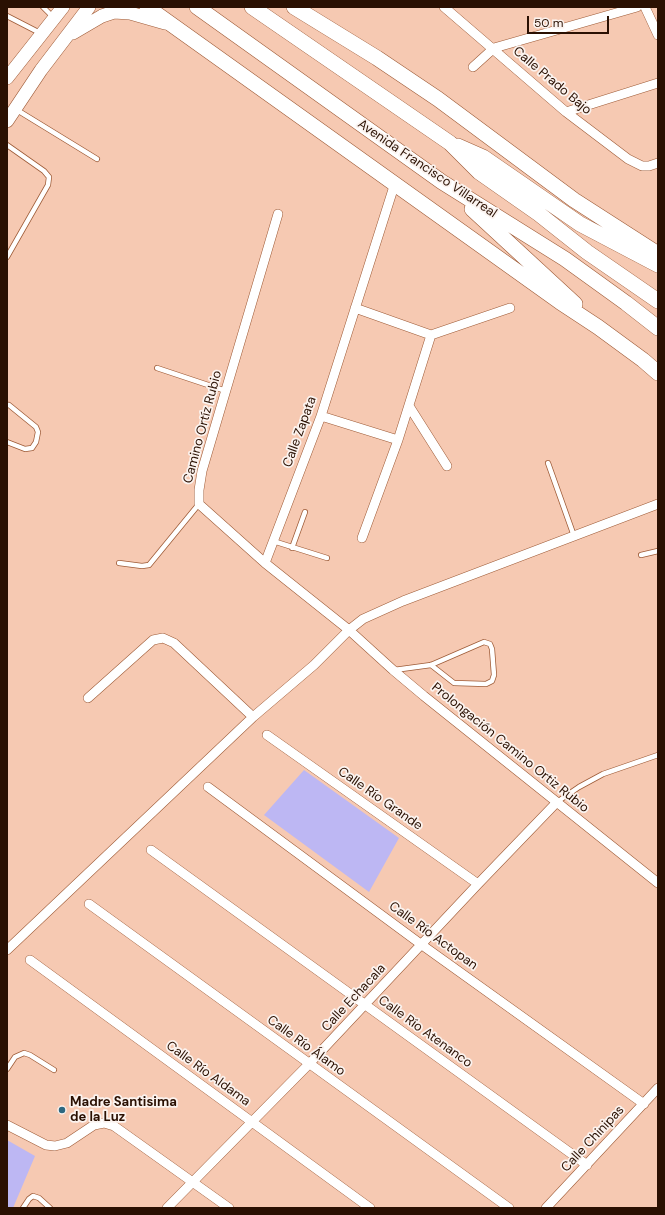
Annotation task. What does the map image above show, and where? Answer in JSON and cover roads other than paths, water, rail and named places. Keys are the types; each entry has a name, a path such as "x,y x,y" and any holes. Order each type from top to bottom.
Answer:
{"highway":[{"path":"147,7 560,302 598,327 658,373"},
{"name":"Avenida Francisco Villarreal","path":"197,7 442,182 564,259 626,303 658,328"},
{"name":"Avenida Francisco Villarreal","path":"252,7 450,142 478,172 540,214 587,252 658,301"},
{"path":"294,7 331,28 438,99 574,200 658,254"},
{"path":"450,142 483,158 580,224 658,265"},
{"path":"442,182 559,288 598,327"}],"main road":[{"path":"7,121 14,108 41,70 89,7"},
{"path":"9,72 59,11"},
{"path":"67,37 102,16 114,12 130,13 171,25"}],"street":[{"name":"Calle Prado Bajo","path":"444,7 494,48 566,112 635,164 649,166 658,163"},
{"path":"473,67 494,48 637,7"},
{"path":"645,7 658,35"},
{"path":"566,112 658,83"},
{"name":"Calle Zapata","path":"265,563 321,416 395,183"},
{"name":"Camino Ortíz Rubio","path":"278,214 202,471 199,490 199,504 265,563 349,630"},
{"path":"355,308 431,335 510,308"},
{"path":"362,538 398,440 431,335"},
{"path":"409,406 447,466"},
{"path":"321,416 398,440"},
{"path":"7,950 253,717 314,665 349,630 363,619 382,610 658,504"},
{"name":"Prolongación Camino Ortiz Rubio","path":"349,630 393,670 658,883"},
{"path":"88,698 153,640 163,638 174,644 253,717"},
{"name":"Calle Río Grande","path":"267,735 478,884"},
{"name":"Calle Río Actopan","path":"208,787 422,945 644,1104"},
{"name":"Calle Echacala","path":"167,1208 309,1064 557,802"},
{"name":"Calle Río Atenanco","path":"151,850 587,1165"},
{"name":"Calle Río Álamo","path":"89,904 509,1208"},
{"name":"Calle Río Aldama","path":"30,960 370,1208"},
{"name":"Calle Chinipas","path":"546,1208 658,1088"},
{"path":"7,1125 46,1144 55,1146 67,1142 94,1126 104,1123 114,1126 229,1208"}],"lane":[{"path":"43,7 59,11"},
{"path":"7,16 41,34"},
{"path":"14,108 97,159"},
{"path":"7,145 49,176 48,185 7,257"},
{"path":"157,368 226,391"},
{"path":"7,442 25,449 32,448 36,442 38,432 36,427 9,405"},
{"path":"548,463 574,536"},
{"path":"119,563 142,566 149,565 199,504"},
{"path":"292,548 305,512"},
{"path":"273,541 327,558"},
{"path":"641,555 658,551"},
{"path":"393,670 431,665 484,642 490,644 492,649 494,675 492,682 486,684 454,683 431,665"},
{"path":"557,802 579,787 603,774 658,755"},
{"path":"7,1069 15,1057 24,1053 30,1055 54,1070"},
{"path":"23,1208 33,1196 39,1198 50,1208"}],"place":[{"name":"Madre Santisima de la Luz","path":"62,1110"}]}
